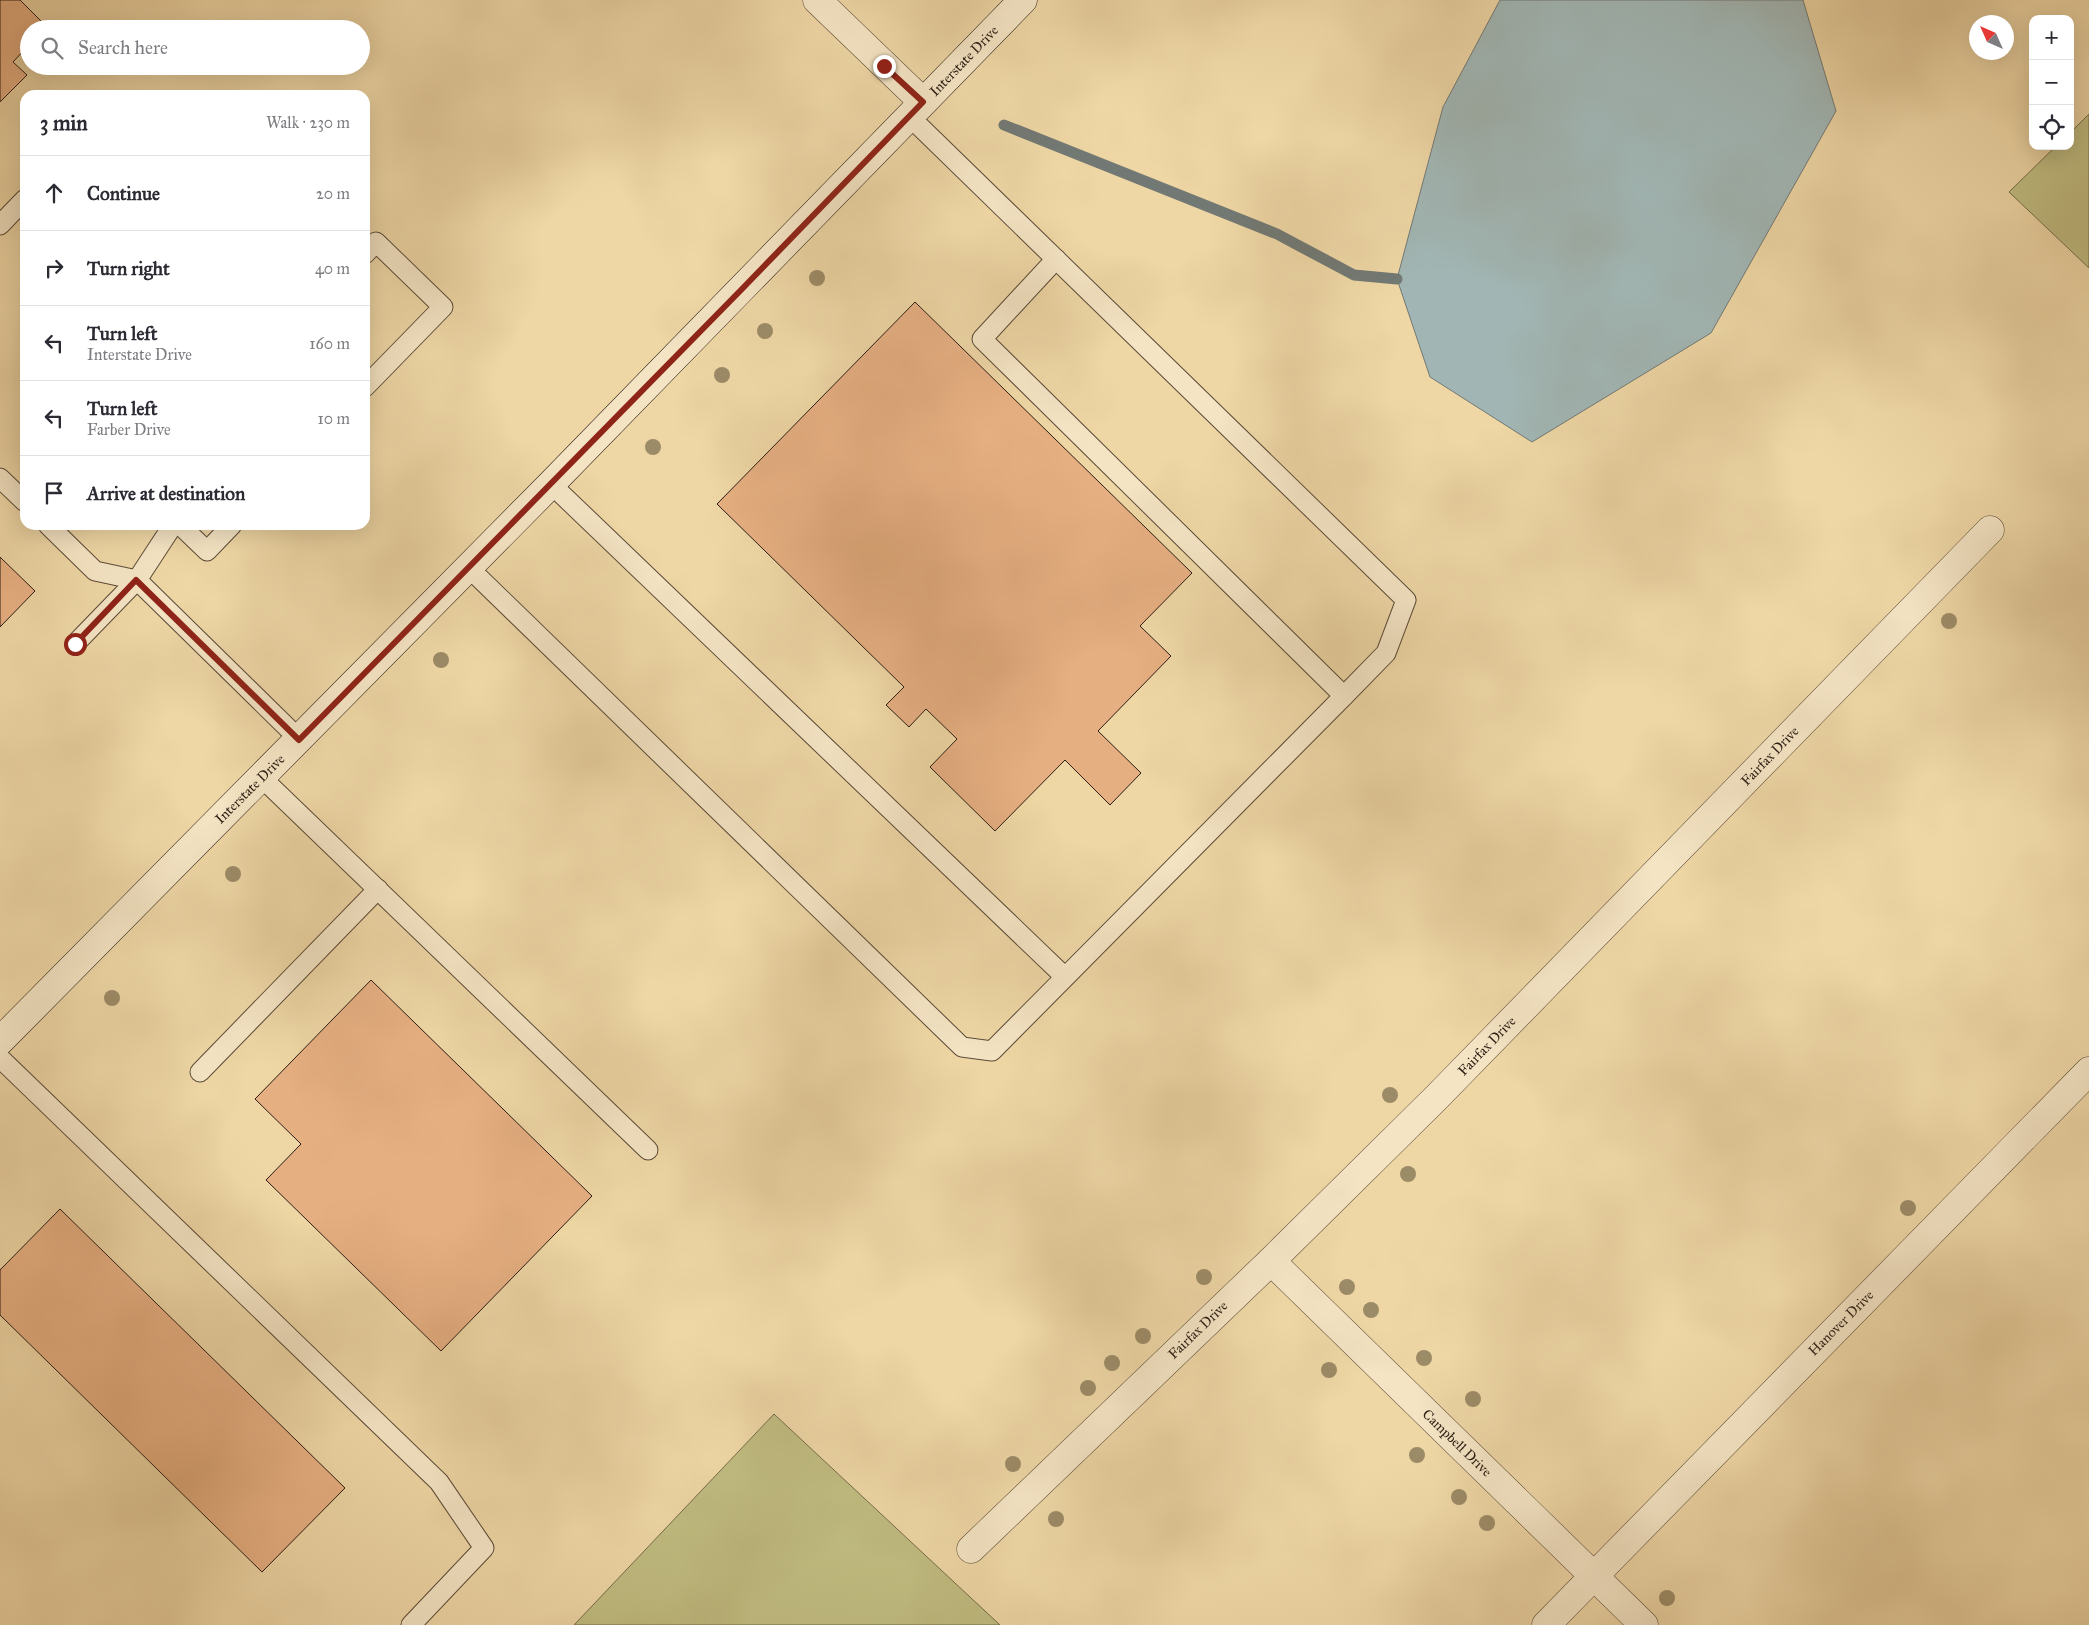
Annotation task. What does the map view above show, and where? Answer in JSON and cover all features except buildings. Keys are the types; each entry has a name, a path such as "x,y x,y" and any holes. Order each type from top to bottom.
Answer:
{"street":[{"path":"817,0 916,110"},
{"name":"Interstate Drive","path":"0,1041 551,484 1023,0"},
{"name":"Fairfax Drive","path":"971,1549 1437,1097 1990,530"},
{"name":"Hanover Drive","path":"1546,1625 2089,1071"},
{"name":"Campbell Drive","path":"1270,1261 1644,1625"}],"lane":[{"path":"468,567 962,1047 992,1051 1344,696 1386,653 1406,600 1056,259 916,110"},
{"path":"0,225 20,204"},
{"path":"370,249 376,242 443,307 370,383"},
{"path":"1056,259 982,339 1344,696"},
{"path":"0,478 20,497"},
{"path":"551,484 1065,977"},
{"path":"53,530 94,571 136,580 299,740"},
{"path":"75,644 136,580 170,530"},
{"path":"185,530 207,551 227,530"},
{"path":"262,778 648,1150"},
{"path":"200,1072 378,889"},
{"path":"0,1058 439,1482 484,1548 411,1625"}],"shaded area":[{"path":"1500,0 1803,0 1836,111 1711,333 1532,442 1430,377 1397,279 1443,107"},
{"path":"2089,114 2089,268 2009,192 2052,150 2074,150 2074,129"},
{"path":"774,1414 1000,1625 574,1625"}],"waterway":[{"path":"1004,125 1277,234 1354,275 1397,279"}],"route":[{"path":"75,644 136,580 299,740 923,102 884,66"}]}
